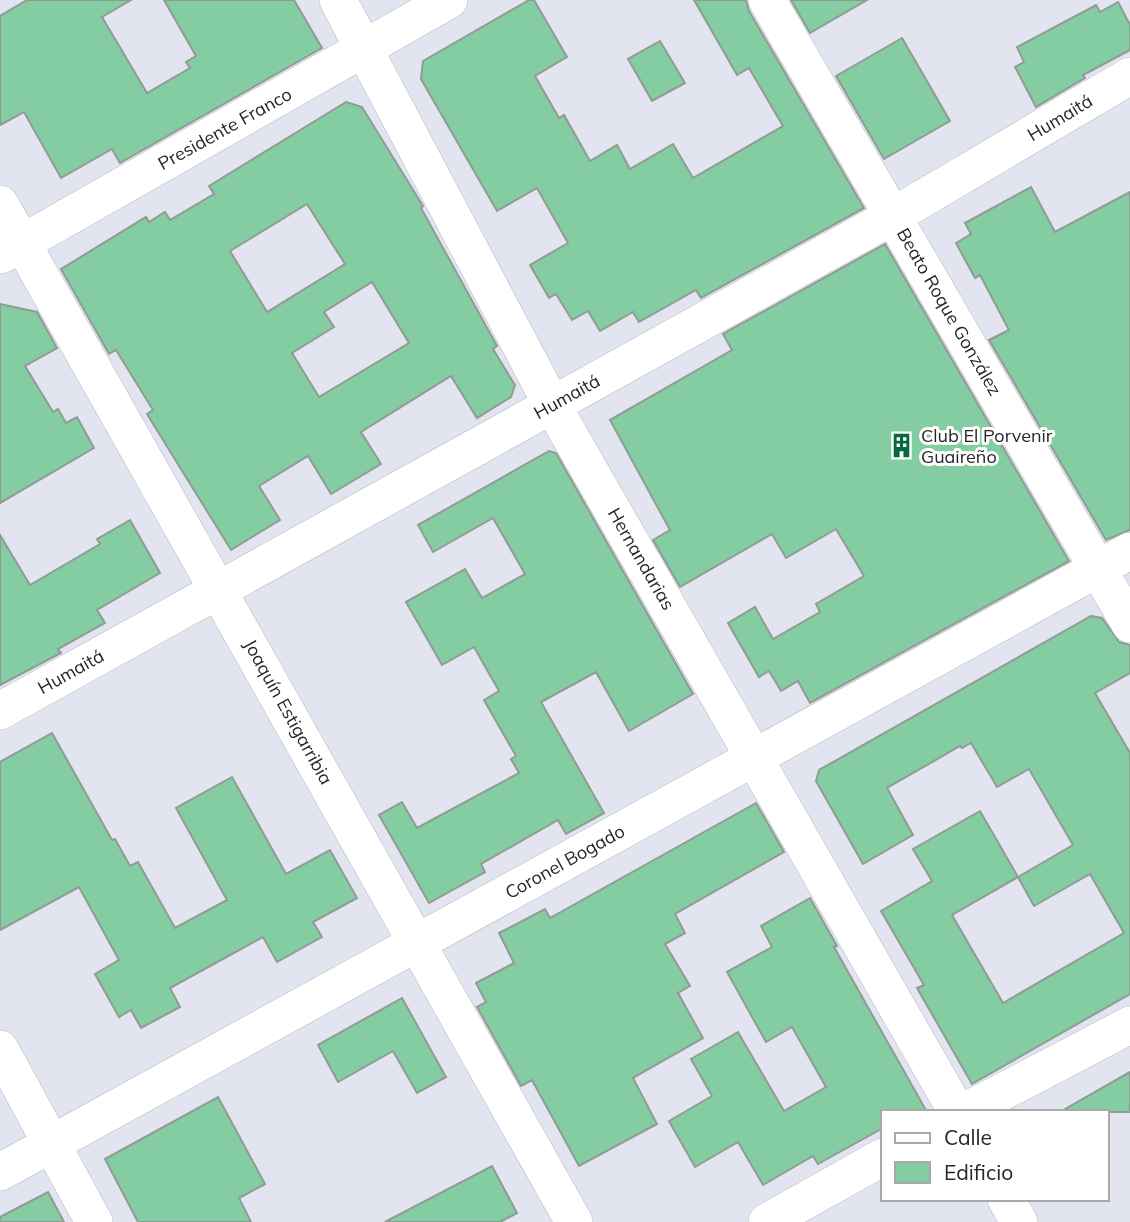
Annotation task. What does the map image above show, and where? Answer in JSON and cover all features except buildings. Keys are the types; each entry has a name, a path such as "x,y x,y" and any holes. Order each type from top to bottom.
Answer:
{"street":[{"name":"Hernandarias","path":"338,0 552,405 956,1110"},
{"name":"Presidente Franco","path":"11,249 449,0"},
{"name":"Beato Roque González","path":"767,0 1130,624"},
{"name":"Humaitá","path":"0,711 893,216 1130,76"},
{"name":"Joaquín Estigarribia","path":"0,204 11,249 219,590 574,1222"},
{"name":"Coronel Bogado","path":"0,1172 1130,551"},
{"path":"968,1110 1130,1025"},
{"path":"0,1049 94,1222"},
{"path":"767,1222 881,1158"},
{"path":"1007,1201 1019,1222"}],"place":[{"name":"Club El Porvenir Guaireño","path":"901,446"}]}
